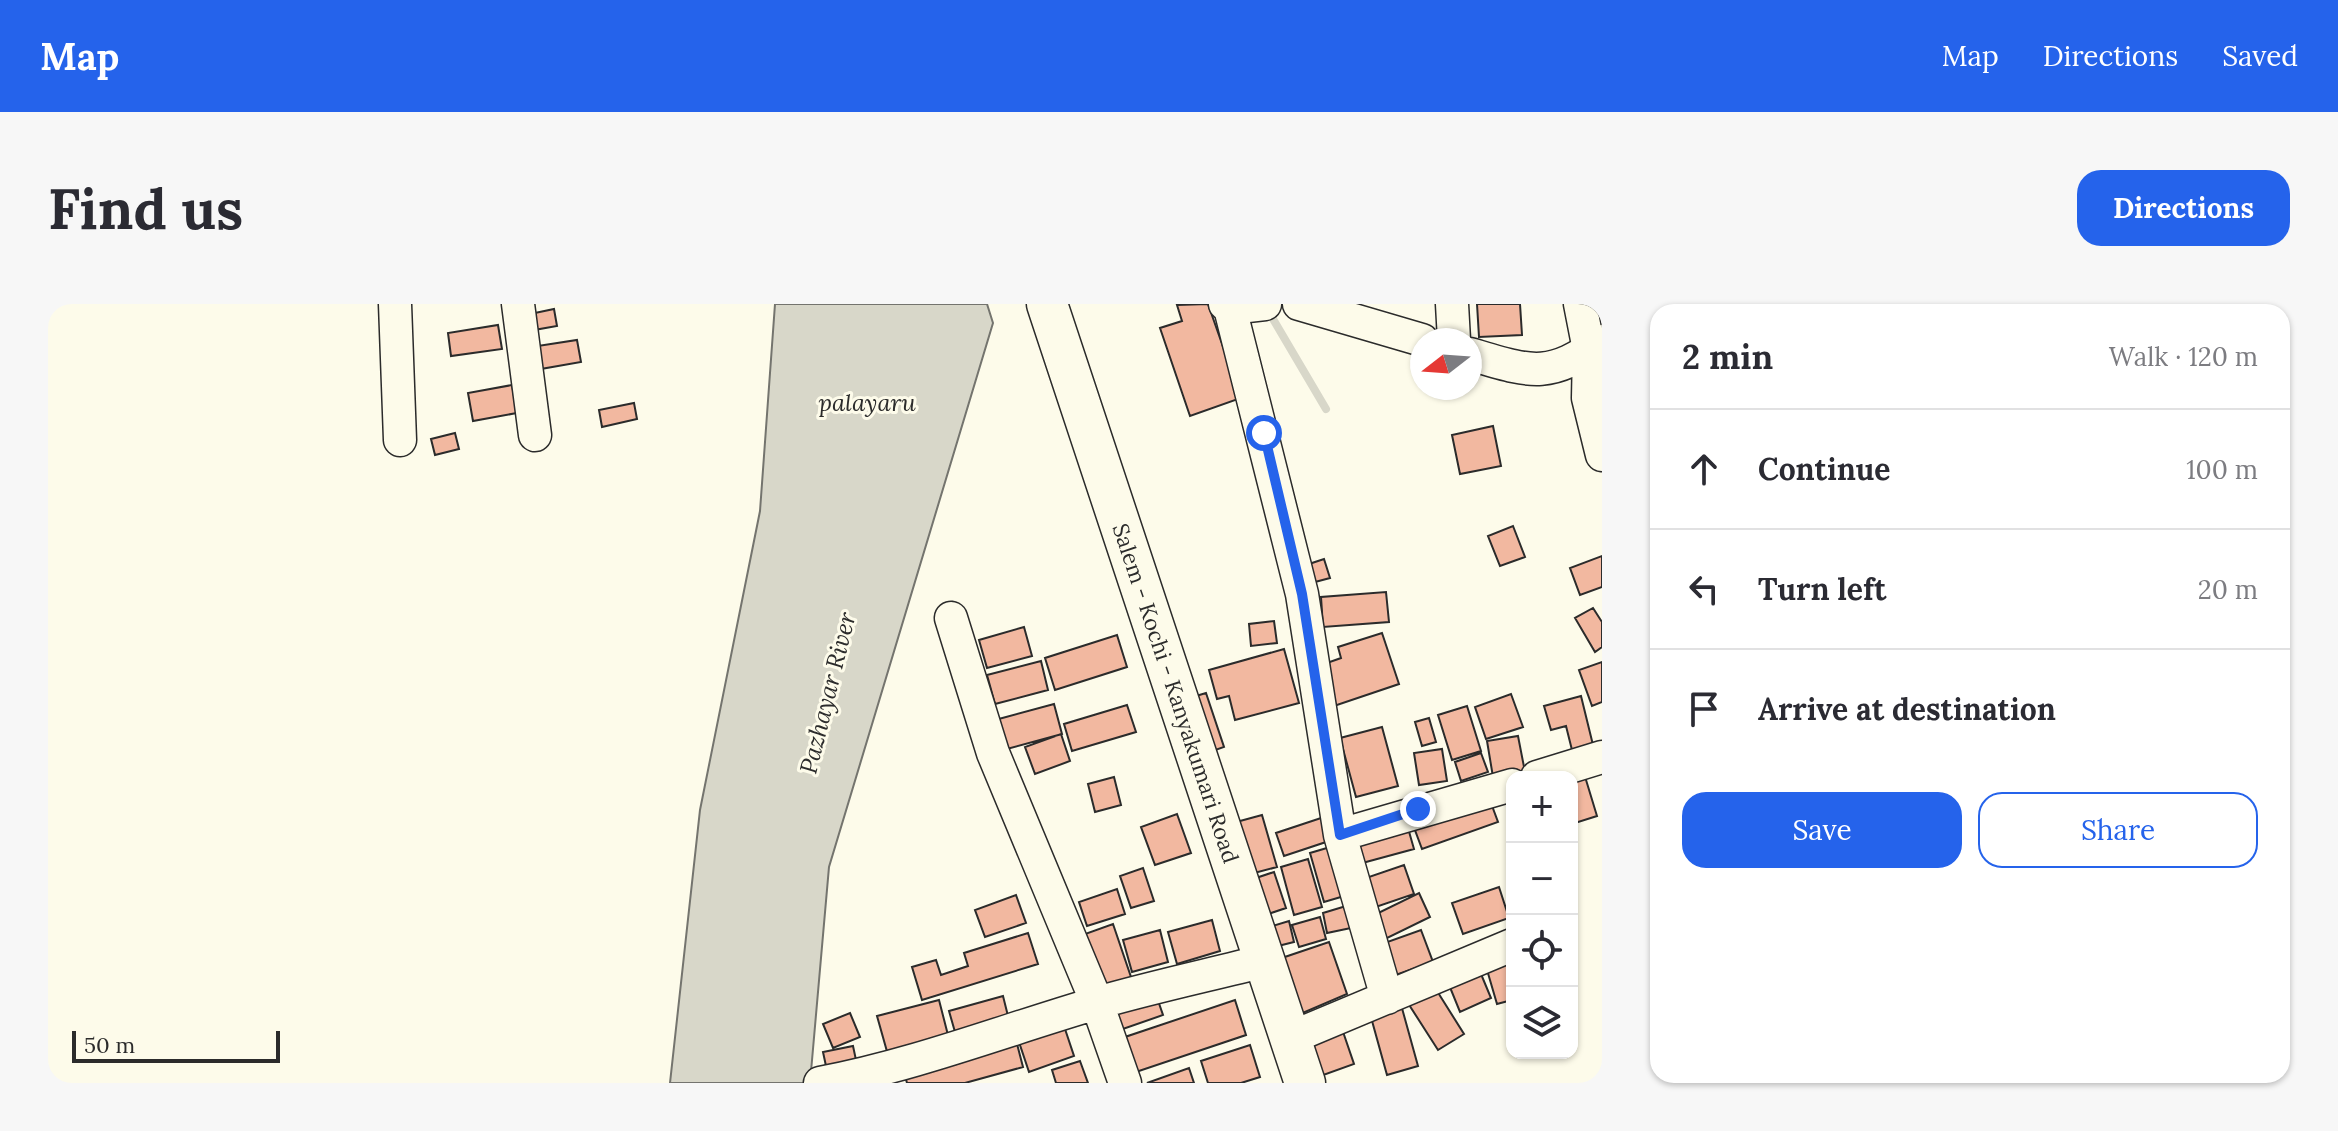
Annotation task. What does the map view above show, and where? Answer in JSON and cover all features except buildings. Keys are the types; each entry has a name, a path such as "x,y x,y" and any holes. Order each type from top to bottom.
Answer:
{"main road":[{"name":"Salem - Kochi - Kanyakumari Road","path":"1047,304 1305,1083"}],"street":[{"path":"395,304 400,440"},
{"path":"518,304 535,435"},
{"path":"1265,304 1228,306 1302,594 1340,835 1387,998"},
{"path":"1299,304 1410,336"},
{"path":"1452,304 1453,328"},
{"path":"1580,304 1596,345 1588,398 1602,455"},
{"path":"1482,358 1520,369 1560,368 1596,345"},
{"path":"951,618 993,753 1097,1003 1125,1083"},
{"path":"1563,771 1602,757"},
{"path":"1340,835 1418,809 1506,790"},
{"path":"1290,1038 1506,948"},
{"path":"820,1083 864,1075 984,1041 1097,1003 1264,961"}],"water":[{"name":"palayaru","path":"775,304 987,304 993,323 829,867 810,1083 670,1083 700,810 760,511"}],"waterway":[{"path":"1273,319 1326,409"}],"route":[{"path":"1264,433 1302,594 1340,835 1418,809"}],"water label":[{"name":"Pazhayar River","path":"828,693"}]}
